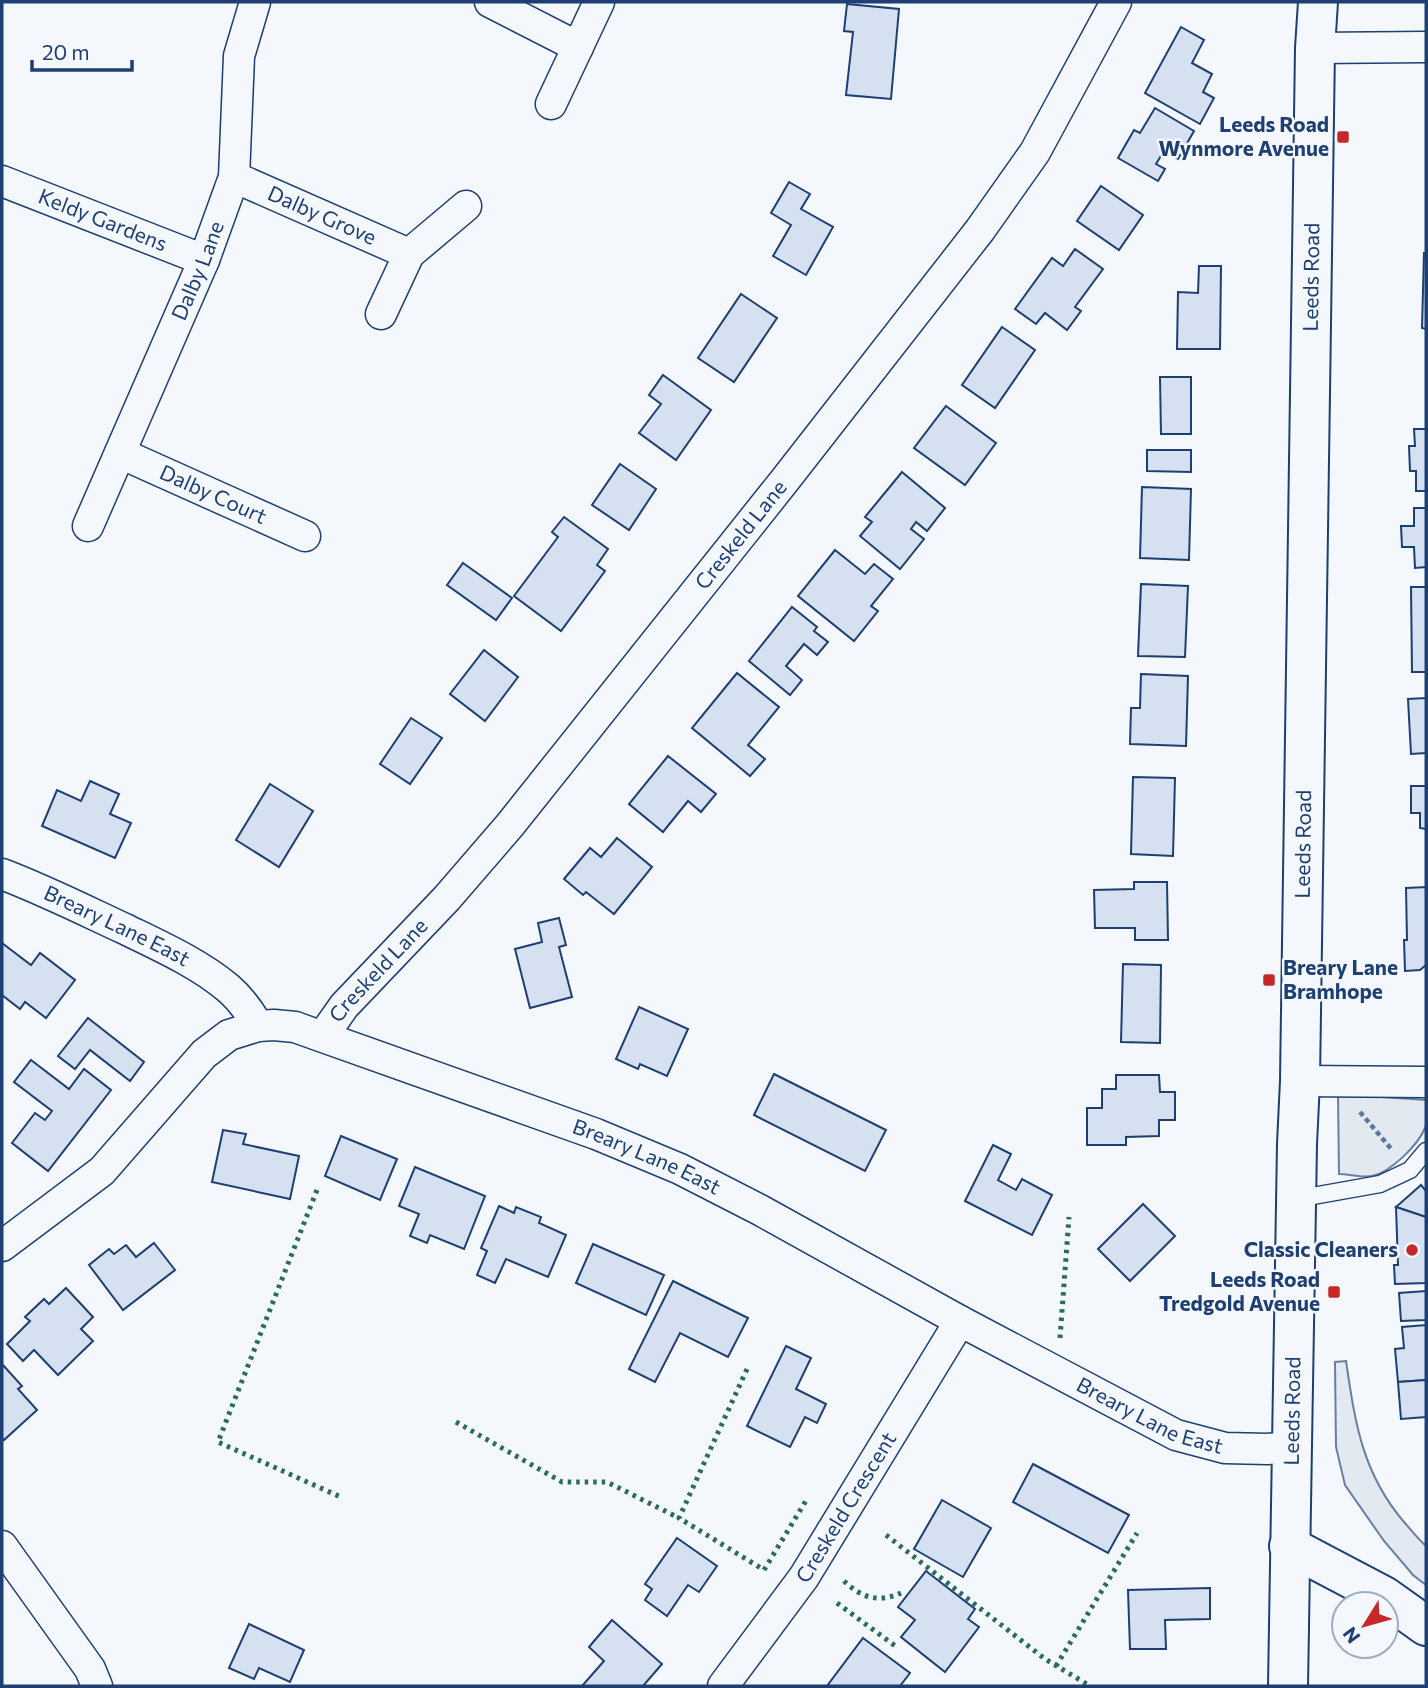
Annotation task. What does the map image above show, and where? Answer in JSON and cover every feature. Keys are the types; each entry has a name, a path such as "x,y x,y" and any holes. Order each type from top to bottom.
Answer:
{"main road":[{"name":"Leeds Road","path":"1288,1686 1315,48 1318,2"},
{"path":"1289,1546 1384,1596 1426,1626"}],"street":[{"name":"Dalby Lane","path":"89,526 204,260 234,177 239,57 255,2"},
{"path":"490,2 578,47"},
{"path":"551,104 599,2"},
{"name":"Creskeld Lane","path":"323,1036 344,1006 447,898 510,825 777,491 980,230 1035,152 1116,2"},
{"path":"1315,48 1426,47"},
{"name":"Dalby Grove","path":"234,177 410,254"},
{"name":"Keldy Gardens","path":"2,181 204,260"},
{"path":"381,314 410,254 466,206"},
{"name":"Dalby Court","path":"120,453 305,536"},
{"name":"Breary Lane East","path":"2,874 39,888 166,949 229,988 247,1007 258,1026 295,1027 323,1036 596,1134 680,1169 1176,1435 1225,1448 1291,1447"},
{"path":"2,1246 102,1171 205,1054 229,1035 258,1026"},
{"path":"1300,1081 1426,1082"},
{"name":"Creskeld Crescent","path":"723,1686 804,1577 960,1321"},
{"path":"2,1546 90,1670 97,1686"}],"lane":[{"path":"1296,1199 1381,1184 1410,1170 1426,1151"}],"path":[{"path":"1357,1108 1410,1170"}],"shaded area":[{"path":"1338,1094 1426,1100 1425,1128 1403,1157 1387,1169 1368,1176 1339,1174"},
{"path":"1346,1361 1357,1426 1378,1485 1404,1522 1426,1546 1426,1585 1413,1575 1384,1541 1345,1485 1336,1447 1335,1362"}],"building":[{"path":"847,4 899,9 891,99 846,95 853,32 844,31"},
{"path":"1181,27 1204,40 1192,63 1212,74 1203,92 1214,98 1200,124 1145,93"},
{"path":"1155,108 1194,131 1178,159 1164,151 1156,164 1165,169 1158,181 1118,158 1134,130 1140,133"},
{"path":"789,182 810,194 801,209 833,227 806,275 773,256 791,225 771,213"},
{"path":"1101,186 1143,215 1119,250 1077,221"},
{"path":"1075,249 1103,269 1075,307 1081,311 1067,330 1045,313 1036,324 1015,309 1052,258 1063,266"},
{"path":"1426,253 1426,329 1422,328"},
{"path":"1199,266 1221,266 1220,349 1177,349 1178,292 1198,293"},
{"path":"741,294 777,318 734,382 698,358"},
{"path":"1002,327 1035,350 995,408 962,385"},
{"path":"663,375 711,410 676,460 639,433 661,404 649,395"},
{"path":"1160,377 1191,377 1191,434 1161,434"},
{"path":"946,406 996,443 965,485 914,448"},
{"path":"1414,429 1426,429 1426,491 1416,491 1416,471 1410,471 1409,446 1415,446"},
{"path":"1147,450 1191,450 1191,472 1147,471"},
{"path":"620,464 656,489 629,530 592,505"},
{"path":"902,472 945,508 927,531 916,522 911,529 924,539 900,569 860,536 872,522 865,517"},
{"path":"1142,487 1191,489 1189,560 1140,558"},
{"path":"1414,508 1426,508 1426,567 1415,568 1414,547 1402,547 1401,526 1414,526"},
{"path":"564,517 608,549 597,565 605,571 561,631 514,596 558,537 552,532"},
{"path":"835,550 865,574 874,564 893,579 871,606 878,611 854,641 798,596"},
{"path":"463,563 512,598 496,620 447,585"},
{"path":"1141,584 1188,586 1185,657 1138,656"},
{"path":"1411,587 1426,587 1426,672 1412,672"},
{"path":"792,607 817,627 814,631 828,642 817,655 804,644 786,666 802,680 790,695 749,661"},
{"path":"484,650 518,677 485,721 450,694"},
{"path":"737,673 779,707 748,745 765,759 750,776 692,728"},
{"path":"1141,674 1188,676 1186,746 1130,744 1131,708 1140,708"},
{"path":"1426,698 1426,753 1411,754 1408,699"},
{"path":"411,718 442,738 410,784 380,764"},
{"path":"668,756 716,794 701,812 688,801 663,832 629,804"},
{"path":"1133,777 1175,778 1173,856 1131,854"},
{"path":"90,781 119,794 110,814 131,823 115,858 42,826 57,790 81,801"},
{"path":"270,784 313,811 279,867 236,840"},
{"path":"1411,786 1426,786 1426,829 1420,828 1420,813 1411,813"},
{"path":"617,838 652,867 614,914 586,892 583,895 564,879 590,848 601,857"},
{"path":"1134,882 1167,882 1168,940 1135,940 1135,928 1095,928 1094,890 1134,889"},
{"path":"1426,887 1426,965 1420,970 1405,971 1406,888"},
{"path":"559,918 566,945 559,947 572,997 530,1008 515,949 542,942 538,923"},
{"path":"2,943 31,965 40,953 75,980 46,1018 25,1002 20,1009 2,995"},
{"path":"1123,964 1161,965 1160,1043 1121,1042"},
{"path":"639,1007 688,1029 667,1076 640,1064 638,1069 616,1059"},
{"path":"88,1018 144,1062 130,1081 90,1050 75,1069 58,1056"},
{"path":"31,1060 69,1089 84,1069 111,1090 48,1171 12,1143 35,1113 45,1120 52,1111 14,1082"},
{"path":"774,1074 886,1130 865,1171 754,1115"},
{"path":"1116,1075 1159,1075 1160,1092 1175,1092 1175,1120 1159,1120 1159,1136 1126,1137 1126,1145 1087,1145 1087,1108 1102,1108 1102,1089 1116,1089"},
{"path":"223,1130 246,1134 243,1144 299,1156 290,1199 212,1182"},
{"path":"341,1136 397,1159 380,1200 325,1176"},
{"path":"993,1145 1011,1154 998,1180 1016,1190 1022,1179 1052,1195 1032,1235 965,1201"},
{"path":"415,1167 485,1196 464,1249 430,1235 427,1243 410,1236 419,1214 399,1206"},
{"path":"1421,1185 1426,1191 1426,1217 1396,1207"},
{"path":"1143,1204 1175,1236 1130,1281 1098,1249"},
{"path":"499,1206 514,1213 516,1207 541,1217 539,1223 566,1235 548,1277 506,1259 495,1283 477,1275 487,1251 481,1248"},
{"name":"Classic Cleaners","path":"1396,1207 1426,1217 1426,1283 1395,1284 1394,1265 1398,1265"},
{"path":"154,1243 175,1270 123,1310 89,1265 109,1249 114,1254 126,1245 136,1257"},
{"path":"593,1244 664,1275 646,1315 576,1283"},
{"path":"673,1281 748,1318 728,1357 680,1333 655,1382 629,1369"},
{"path":"66,1288 93,1317 81,1329 93,1341 58,1375 34,1350 23,1361 7,1344 30,1321 25,1317 44,1299 49,1304"},
{"path":"1426,1291 1426,1320 1401,1321 1399,1293"},
{"path":"1426,1325 1426,1380 1398,1382 1395,1349 1404,1348 1402,1327"},
{"path":"786,1346 811,1358 796,1389 826,1404 817,1423 805,1417 790,1447 747,1426"},
{"path":"2,1364 22,1386 18,1389 37,1410 4,1440 2,1438"},
{"path":"1426,1380 1426,1417 1401,1419 1398,1382"},
{"path":"1033,1464 1129,1515 1108,1553 1013,1502"},
{"path":"942,1500 991,1528 963,1577 914,1549"},
{"path":"677,1538 717,1566 699,1592 688,1585 667,1616 645,1600 652,1589 645,1584"},
{"path":"926,1571 975,1609 968,1619 979,1627 945,1672 901,1637 915,1620 898,1607"},
{"path":"1210,1588 1210,1619 1165,1620 1166,1649 1130,1649 1128,1590"},
{"path":"612,1620 662,1664 643,1686 582,1686 604,1661 589,1647"},
{"path":"249,1624 304,1650 290,1682 259,1668 254,1679 229,1668"},
{"path":"863,1638 910,1673 900,1686 827,1686"}],"hedge":[{"path":"317,1190 218,1442 343,1498"},
{"path":"1060,1338 1069,1217"},
{"path":"747,1369 679,1518 764,1570 807,1499"},
{"path":"456,1422 562,1482 607,1482 679,1518"},
{"path":"1056,1666 1137,1533"},
{"path":"886,1535 1045,1659 1090,1686"},
{"path":"844,1581 871,1597 885,1598 901,1593"},
{"path":"837,1603 898,1648"}],"place":[{"name":"Leeds Road Wynmore Avenue","path":"1343,137"},
{"name":"Breary Lane Bramhope","path":"1269,980"},
{"name":"Classic Cleaners","path":"1412,1250"},
{"name":"Leeds Road Tredgold Avenue","path":"1334,1292"}]}
